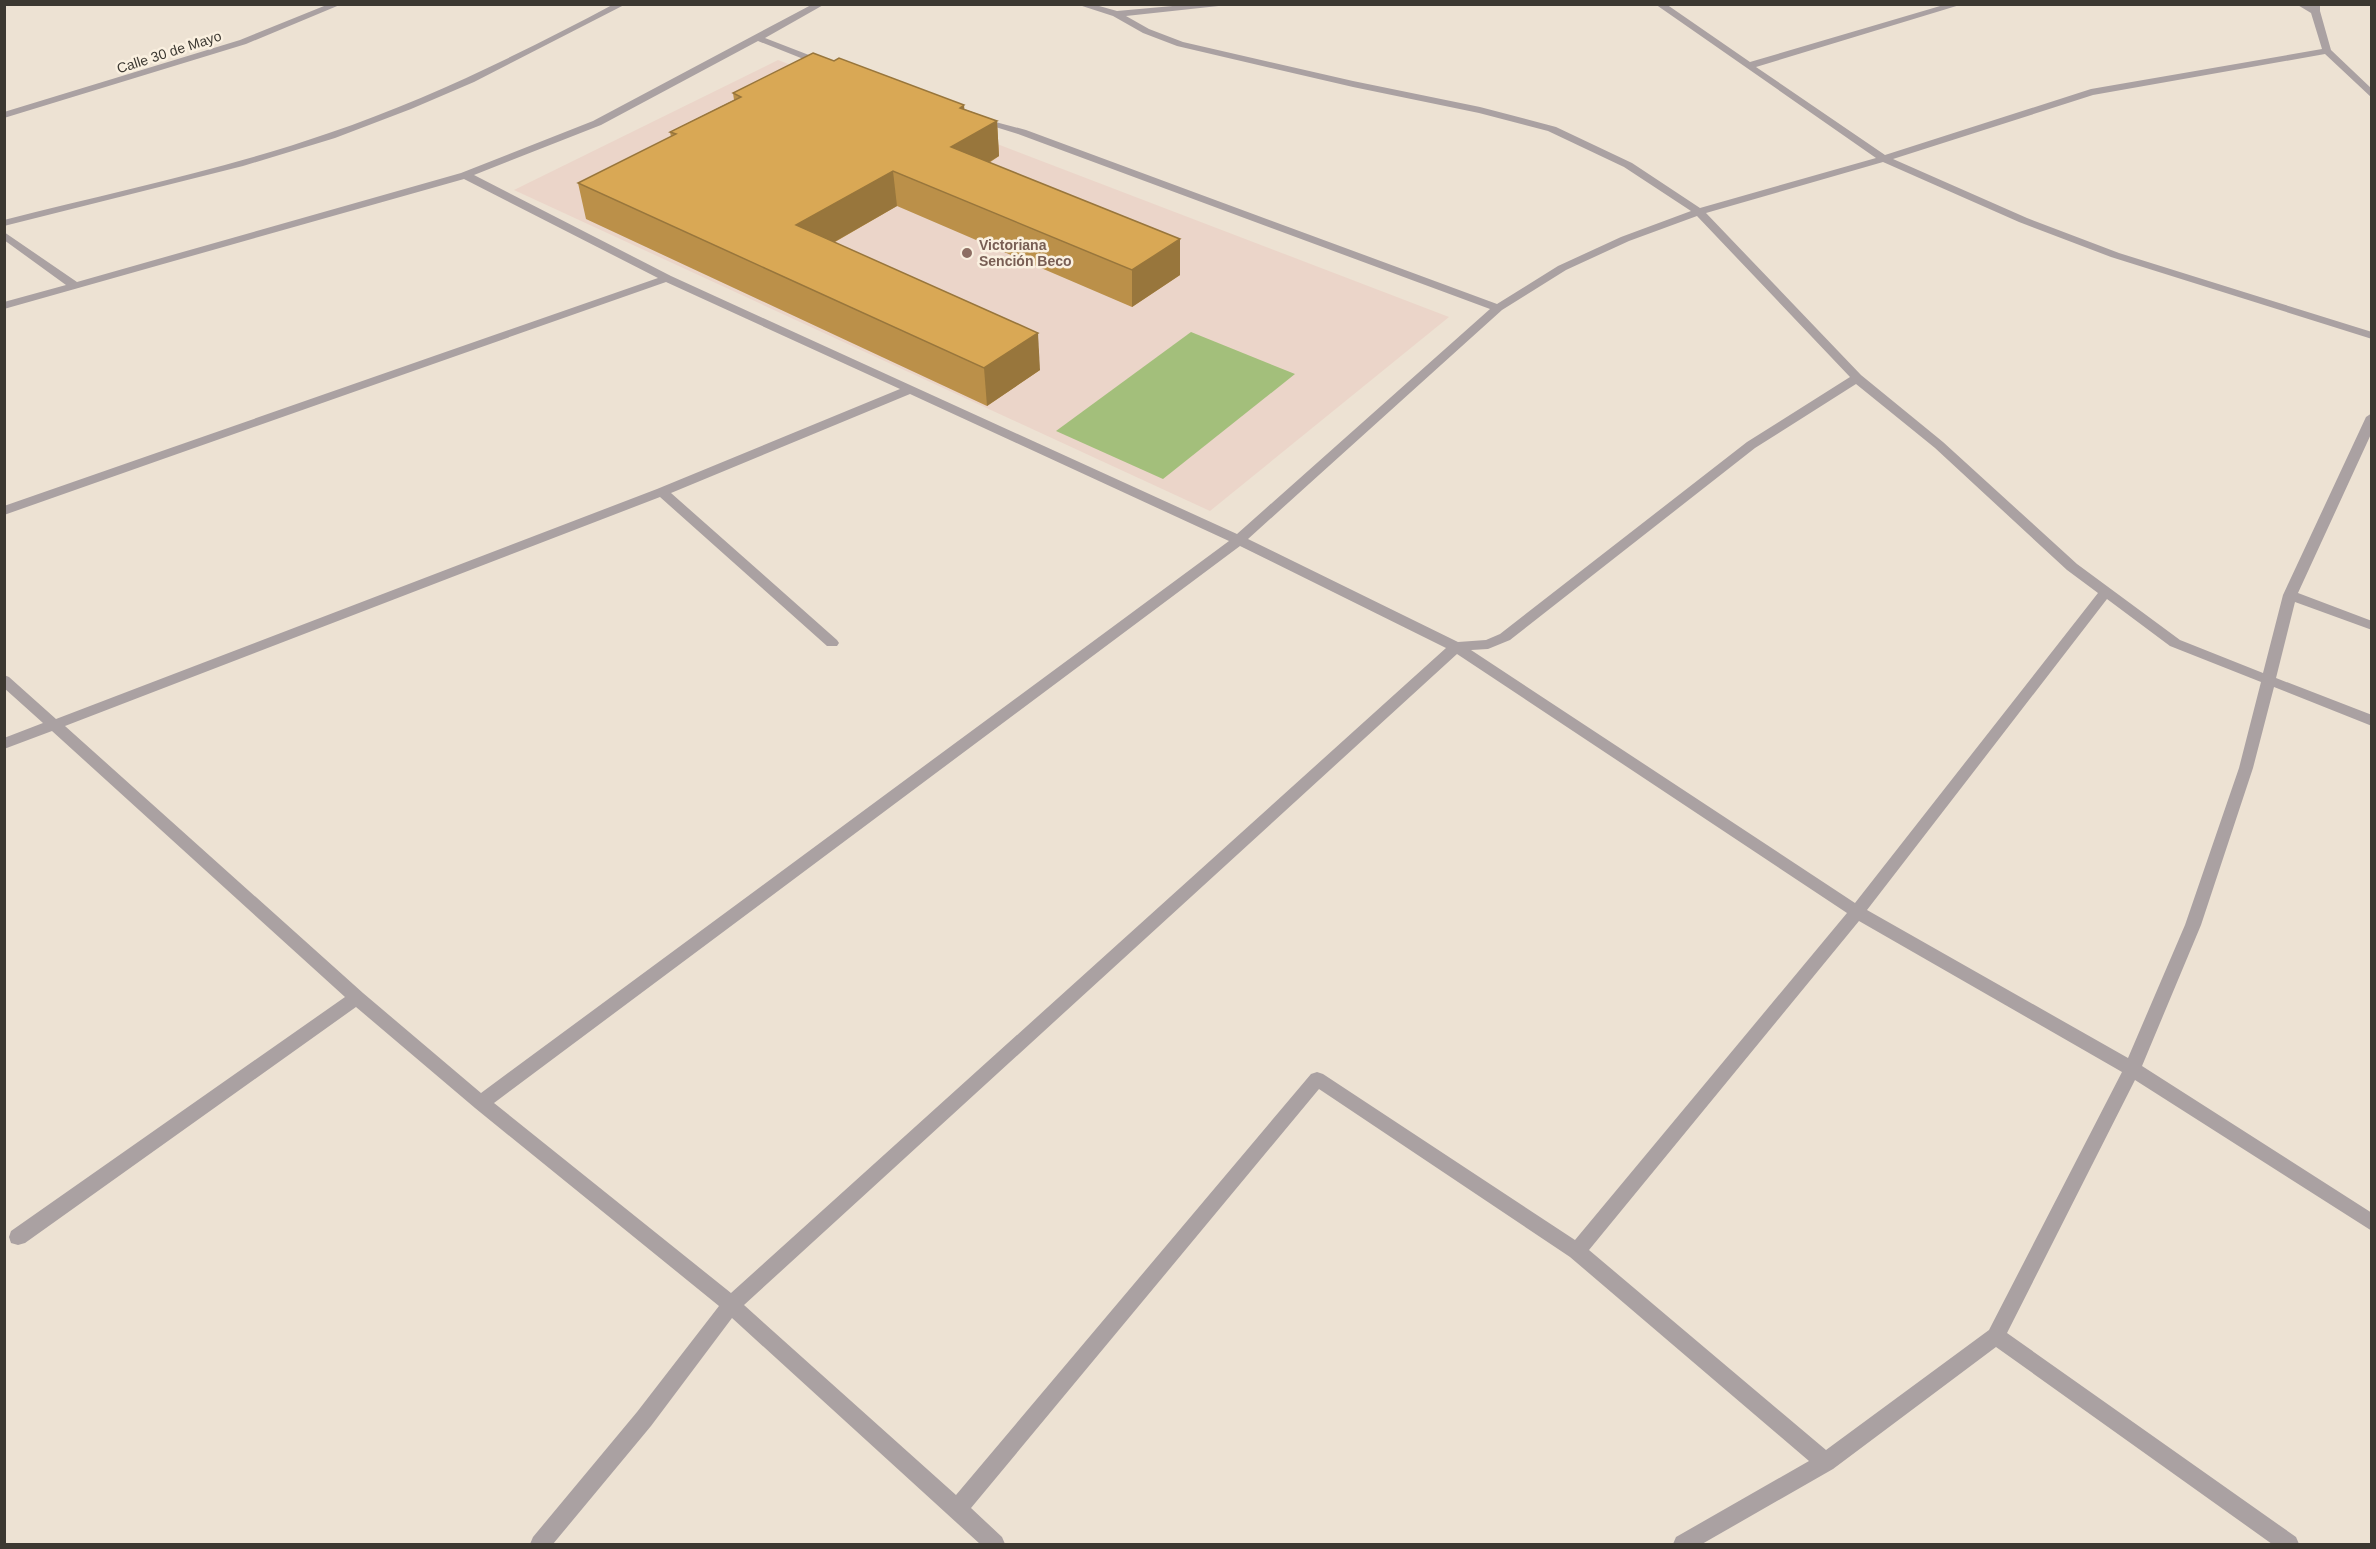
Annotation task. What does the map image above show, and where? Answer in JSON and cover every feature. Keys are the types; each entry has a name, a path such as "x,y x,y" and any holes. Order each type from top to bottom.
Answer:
{"street":[{"name":"Calle 30 de Mayo","path":"4,115 123,81 243,42 338,4"},
{"path":"4,223 259,157 374,120 511,62 622,4"},
{"path":"4,306 465,175 597,123 821,4"},
{"path":"1080,4 1116,15 1146,31 1180,44 1353,84 1480,110 1552,129 1628,165 1699,212 1857,378 1939,446 2073,567 2175,643 2372,721"},
{"path":"1116,15 1233,4"},
{"path":"1659,4 1884,159 2023,220 2115,255 2372,336"},
{"path":"1748,66 1959,4"},
{"path":"2300,4 2316,8 2327,51 2372,95"},
{"path":"757,38 831,67"},
{"path":"481,1103 1239,540 1498,308 1562,268 1625,239 1699,212 1884,159 2091,92 2327,51"},
{"path":"969,116 1022,132 1498,308"},
{"path":"465,175 667,279 1239,540 1456,647 1857,912 2132,1069 2372,1223"},
{"path":"4,235 75,286"},
{"path":"4,511 667,279"},
{"path":"540,1545 644,1419 731,1305 1456,647 1488,644 1505,637 1751,445 1857,378"},
{"path":"4,744 662,492 908,390"},
{"path":"1683,1545 1826,1462 1996,1336 2132,1069 2193,925 2246,768 2290,595 2372,417"},
{"path":"662,492 832,643"},
{"path":"1577,1251 1857,912 2106,591"},
{"path":"2290,595 2372,626"},
{"path":"4,680 357,998 481,1103 731,1305 996,1545"},
{"path":"18,1237 357,998"},
{"path":"957,1509 1317,1078 1577,1251 1826,1462"},
{"path":"1996,1336 2289,1545"}],"shaded area":[{"name":"Victoriana Sención Beco","path":"778,60 1449,317 1210,511 514,190"}],"green space":[{"path":"1191,332 1295,374 1163,479 1056,431"}],"building":[{"path":"813,53 834,61 839,58 964,105 960,108 997,121 951,147 1180,239 1132,270 893,171 796,225 1038,333 984,368 578,183 676,134 670,132 741,97 733,93"}],"place":[{"name":"Victoriana Sención Beco","path":"967,253"}]}
